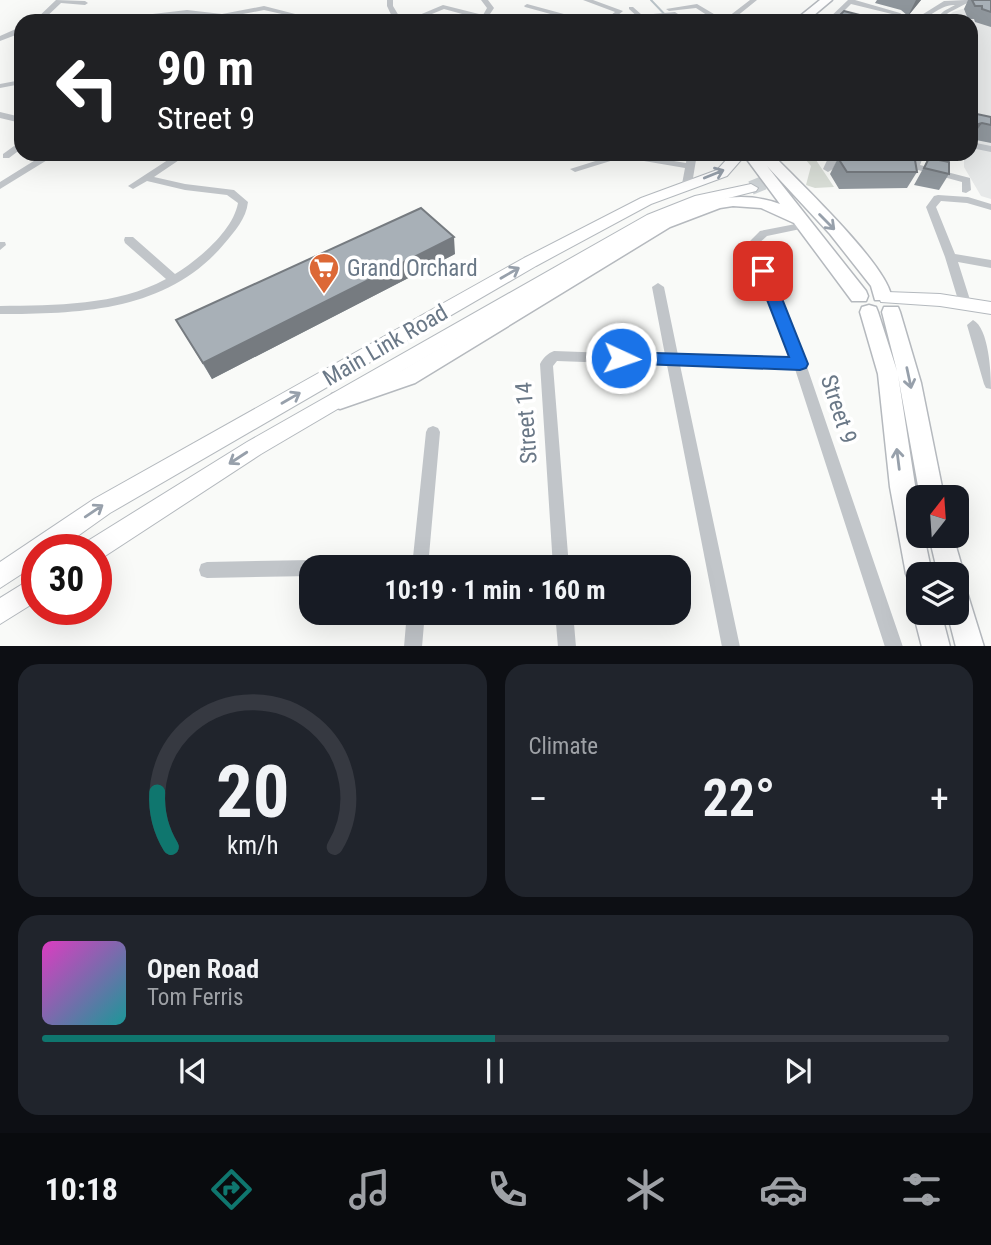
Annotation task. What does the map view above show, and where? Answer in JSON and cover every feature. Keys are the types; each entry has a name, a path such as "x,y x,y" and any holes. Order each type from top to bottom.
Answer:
{"main road":[{"path":"794,14 811,0"},
{"path":"809,14 827,0"},
{"path":"755,161 804,223 880,304 911,383 930,485"},
{"path":"770,161 836,230 880,285 902,487 917,562"},
{"path":"784,161 793,187"},
{"path":"340,400 408,377 664,223 698,208 725,200 742,199 779,208 804,223"},
{"path":"930,625 936,646"},
{"path":"964,625 970,646"}],"street":[{"path":"45,14 60,0 85,3"},
{"path":"484,0 491,8 487,14"},
{"path":"537,0 527,6 557,14"},
{"path":"586,0 620,11 616,14"},
{"path":"736,14 754,0"},
{"path":"944,14 970,0"},
{"path":"837,14 851,1 898,14"},
{"path":"927,14 946,2 962,3"},
{"path":"270,9 278,3"},
{"path":"659,14 697,6 710,14"},
{"path":"426,14 443,7 469,14"},
{"path":"631,8 636,14"},
{"path":"236,14 270,9 284,14"},
{"path":"173,14 204,14"},
{"path":"6,156 14,150"},
{"path":"0,186 41,161"},
{"path":"133,186 172,161"},
{"path":"575,169 603,161"},
{"path":"652,161 688,175 691,161"},
{"name":"Main Link Road","path":"61,534 102,506 530,262 646,201 688,175 722,173 733,161"},
{"path":"828,169 832,161"},
{"path":"892,161 914,169 967,180 966,190"},
{"path":"914,169 917,161"},
{"path":"0,310 93,303 139,296 174,280 217,246 242,214 243,202 230,192 185,187 146,178"},
{"name":"Main Link Road","path":"112,539 254,448 652,218 704,197 751,188"},
{"path":"965,303 951,257 931,207 938,198 968,200 991,207"},
{"name":"Street 9","path":"804,223 764,233 754,242 754,247 800,364 894,646"},
{"path":"129,240 174,280"},
{"path":"951,257 991,264"},
{"path":"658,287 732,646"},
{"path":"880,304 921,298 991,308"},
{"path":"880,304 961,309 991,314"},
{"path":"973,325 991,384"},
{"name":"Street 14","path":"560,555 546,364 554,356 800,364"},
{"path":"421,555 433,432"},
{"name":"Main Link Road","path":"0,576 21,561"},
{"path":"207,570 299,568"},
{"path":"0,612 21,598"},
{"path":"413,646 415,625"},
{"path":"565,625 567,646"}],"shaded area":[{"path":"991,0 991,199 981,196 964,167 964,161 978,161 978,14 951,14"},
{"path":"807,161 817,161 834,187 815,188 806,185 811,166"}],"building":[{"path":"972,0 991,0 991,12 982,9 982,6 975,6"},
{"path":"978,114 991,117 991,125 978,124"},
{"path":"840,161 915,161 917,172 847,172"},
{"path":"928,161 949,162 949,174 924,168"},
{"name":"Grand Orchard","path":"421,208 454,237 203,363 176,320"}],"waterway":[{"path":"651,0 664,14"}],"tunnel":[{"path":"751,188 773,179 779,168 776,161"}],"place":[{"name":"Grand Orchard","path":"324,295"}],"route":[{"path":"621,358 800,364 763,271"}]}
